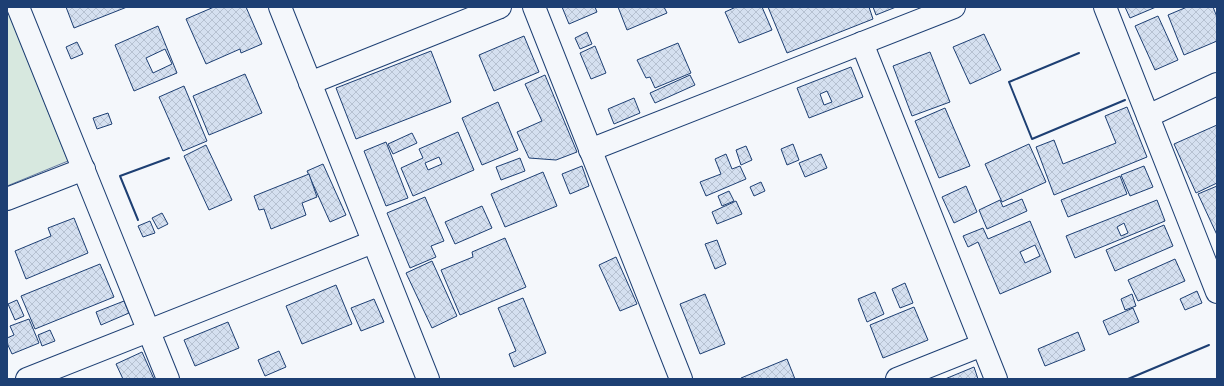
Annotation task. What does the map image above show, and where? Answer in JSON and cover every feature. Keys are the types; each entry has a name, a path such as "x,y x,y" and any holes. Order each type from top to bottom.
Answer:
{"street":[{"path":"18,7 168,379"},
{"path":"280,7 428,379"},
{"path":"310,83 500,7"},
{"path":"534,7 681,379"},
{"path":"590,150 954,7"},
{"path":"1105,7 1215,280"},
{"path":"862,43 996,379"},
{"path":"1148,116 1217,84"},
{"path":"7,199 84,169"},
{"path":"26,379 373,242"},
{"path":"897,379 982,345"}],"shaded area":[{"path":"7,9 68,161 7,186"}],"building":[{"path":"66,7 127,7 74,28"},
{"path":"214,7 246,7 262,44 241,53 240,49 206,64 186,19"},
{"path":"562,7 595,7 597,12 569,24"},
{"path":"618,7 664,7 667,13 627,30"},
{"path":"736,7 762,7 772,30 739,43 725,12"},
{"path":"768,7 869,7 873,19 787,53"},
{"path":"873,7 896,7 876,15"},
{"path":"1125,7 1156,7 1130,18"},
{"path":"1187,7 1213,7 1217,17 1217,41 1184,55 1168,15"},
{"path":"1158,16 1178,60 1155,70 1135,26"},
{"path":"158,26 177,73 134,91 115,45","holes":["165,49 172,64 153,73 146,58"]},
{"path":"587,32 592,44 580,49 575,38"},
{"path":"984,34 1001,70 970,84 953,47"},
{"path":"524,36 539,72 494,91 479,55"},
{"path":"77,42 83,54 71,59 66,47"},
{"path":"678,43 691,73 655,88 650,77 646,78 637,60"},
{"path":"595,46 606,73 591,79 580,53"},
{"path":"431,51 451,102 356,139 336,88"},
{"path":"930,52 950,102 912,116 893,66"},
{"path":"851,67 863,97 809,118 797,88","holes":["827,91 832,102 824,105 820,94"]},
{"path":"245,74 262,113 209,135 193,96"},
{"path":"545,75 577,152 556,160 529,158 517,132 542,121 525,84"},
{"path":"690,75 695,85 655,103 650,93"},
{"path":"184,86 207,141 183,151 159,97"},
{"path":"634,98 640,113 614,124 608,109"},
{"path":"498,102 518,150 482,165 462,118"},
{"path":"1127,107 1147,157 1054,195 1036,147 1054,140 1063,164 1116,143 1105,116"},
{"path":"945,108 970,166 939,178 915,121"},
{"path":"108,113 112,124 97,129 93,118"},
{"path":"1217,125 1217,183 1196,193 1174,144"},
{"path":"458,132 474,170 413,196 401,168 423,158 419,149","holes":["439,157 442,164 428,170 425,163"]},
{"path":"412,133 417,143 393,154 388,144"},
{"path":"386,142 408,198 386,206 364,151"},
{"path":"793,144 799,160 787,165 781,149"},
{"path":"1029,144 1046,182 1002,202 985,164"},
{"path":"206,145 232,200 209,210 184,156"},
{"path":"746,146 752,160 741,165 736,150"},
{"path":"726,154 732,169 740,166 746,179 706,196 700,182 721,174 715,159"},
{"path":"821,154 827,168 805,177 799,163"},
{"path":"520,158 525,171 501,180 496,167"},
{"path":"323,164 346,215 330,222 307,171"},
{"path":"582,166 589,186 570,194 562,174"},
{"path":"1144,166 1153,187 1130,196 1121,175"},
{"path":"543,172 557,206 505,227 491,194"},
{"path":"309,174 317,197 302,203 306,215 271,229 264,209 259,210 254,196"},
{"path":"1120,176 1127,194 1068,217 1061,200"},
{"path":"761,182 765,191 754,196 750,187"},
{"path":"966,186 977,212 954,223 942,197"},
{"path":"1217,186 1217,235 1198,194"},
{"path":"729,191 734,201 722,206 718,196"},
{"path":"425,197 444,241 431,246 436,257 410,268 387,213"},
{"path":"1022,199 1027,211 987,229 979,210 1000,200 1003,207"},
{"path":"1157,200 1165,221 1075,258 1066,236","holes":["1124,223 1128,233 1121,236 1117,227"]},
{"path":"736,201 742,214 717,224 712,212"},
{"path":"482,206 492,228 455,244 445,222"},
{"path":"162,213 168,224 158,229 152,218"},
{"path":"74,218 88,253 26,279 15,251 51,236 48,228"},
{"path":"150,221 155,233 143,237 138,226"},
{"path":"1030,221 1051,272 1000,294 978,242 968,247 963,236 983,228 988,239","holes":["1035,245 1040,256 1025,263 1020,252"]},
{"path":"1164,225 1173,246 1115,271 1106,250"},
{"path":"505,238 526,287 460,315 441,270 473,257 472,252"},
{"path":"717,240 726,264 715,269 705,244"},
{"path":"616,257 637,304 620,311 599,265"},
{"path":"1175,259 1185,281 1138,301 1128,280"},
{"path":"432,261 457,316 432,328 406,273"},
{"path":"100,264 114,297 35,329 21,296"},
{"path":"905,283 913,303 900,308 892,289"},
{"path":"336,285 352,324 302,344 286,306"},
{"path":"1197,291 1202,303 1185,310 1180,299"},
{"path":"875,292 884,314 867,322 858,299"},
{"path":"705,294 725,344 700,354 680,304"},
{"path":"1132,294 1136,306 1125,310 1121,299"},
{"path":"523,298 546,353 514,367 509,354 516,351 498,308"},
{"path":"374,299 384,322 361,331 351,308"},
{"path":"17,300 24,316 15,320 8,304"},
{"path":"124,301 129,313 101,325 96,312"},
{"path":"914,307 928,340 883,358 870,325"},
{"path":"1133,308 1139,322 1109,335 1103,321"},
{"path":"29,319 39,343 12,354 7,343 7,338 14,335 10,326"},
{"path":"228,322 239,348 195,366 184,340"},
{"path":"50,330 55,341 42,346 38,335"},
{"path":"1078,332 1085,350 1045,366 1038,349"},
{"path":"279,351 286,367 265,376 258,360"},
{"path":"142,352 154,379 123,379 116,364"},
{"path":"787,359 795,379 741,379 741,378"},
{"path":"974,367 978,379 945,379"}],"wall":[{"path":"1079,53 1009,82 1032,139 1125,100"},
{"path":"138,220 120,176 169,158"},
{"path":"1128,379 1209,345"}]}
